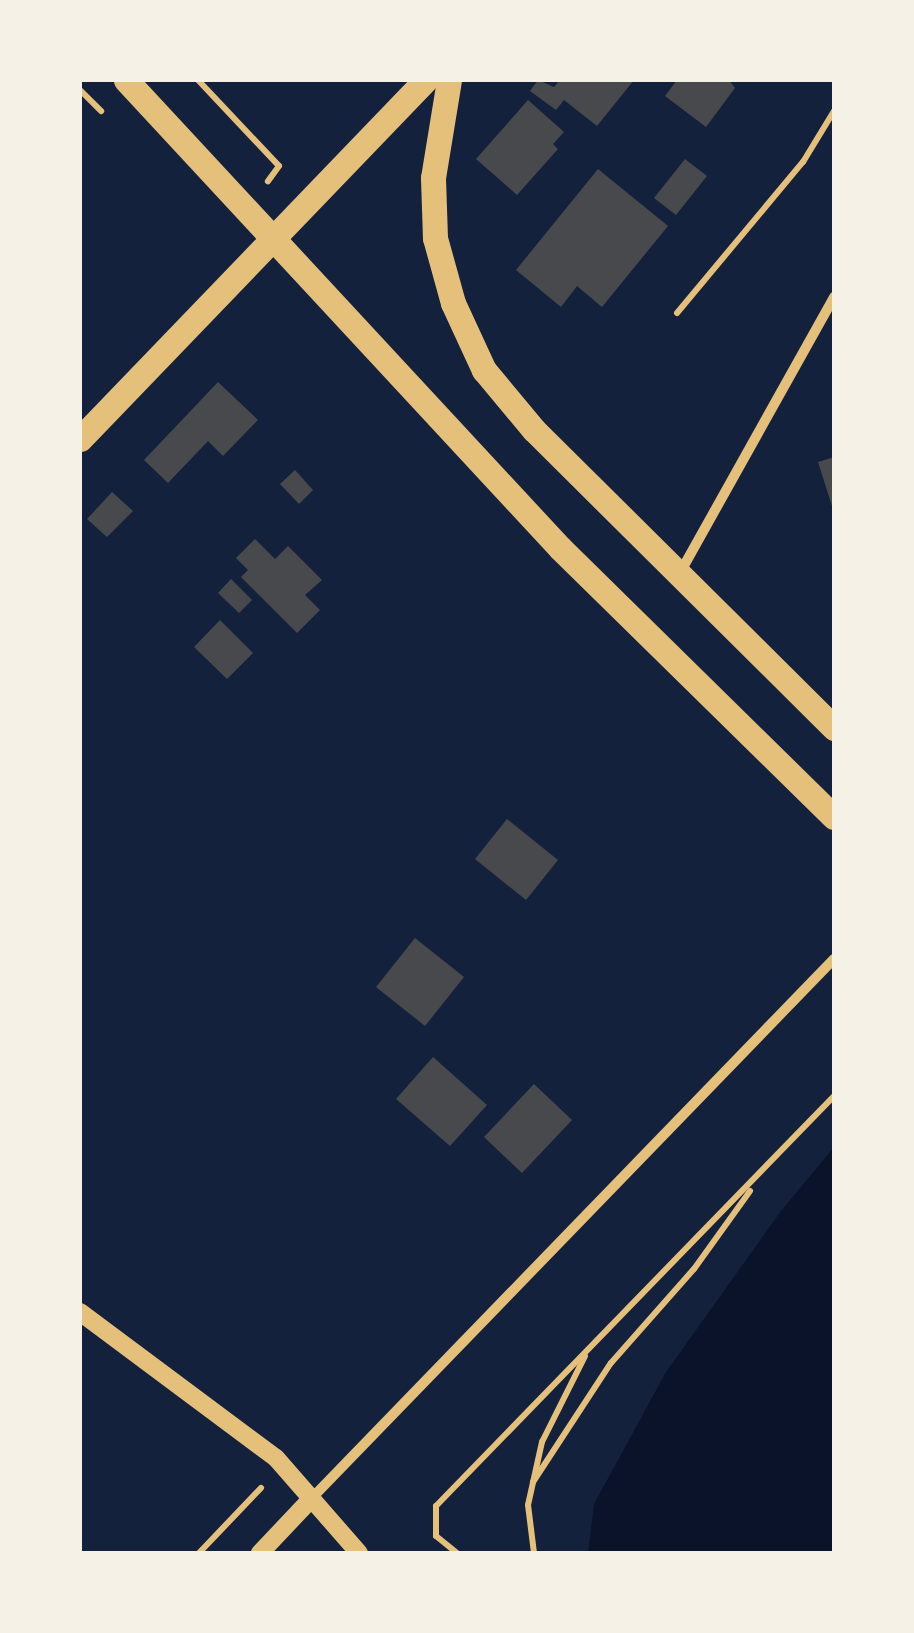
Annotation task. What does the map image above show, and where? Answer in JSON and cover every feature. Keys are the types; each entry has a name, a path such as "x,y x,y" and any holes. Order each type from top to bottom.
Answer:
{"main road":[{"path":"126,80 560,548 834,817"},
{"path":"80,439 426,80"},
{"path":"448,80 433,178 434,238 467,338 484,370 534,430 834,728"}],"street":[{"path":"678,576 834,297"},
{"path":"260,1553 834,958"},
{"path":"80,1312 282,1465 359,1553"}],"path":[{"path":"198,80 279,166 246,210"},
{"path":"677,313 803,162 834,111"},
{"path":"457,1553 436,1536 436,1506 834,1096"},
{"path":"533,1482 611,1363 694,1269 765,1171"},
{"path":"534,1553 528,1505 542,1442 588,1348"},
{"path":"199,1553 282,1465"}],"water":[{"path":"834,1147 834,1553 588,1553 594,1504 666,1372 781,1211"}],"building":[{"path":"538,80 554,87 560,80 634,80 597,126 564,100 556,110 530,91"},
{"path":"677,80 729,80 735,88 706,127 665,96"},
{"path":"528,100 564,132 553,144 558,149 517,195 476,159"},
{"path":"685,159 707,176 676,215 654,198"},
{"path":"598,169 668,226 602,307 577,286 561,307 516,270"},
{"path":"218,382 258,420 223,456 208,441 168,483 144,460"},
{"path":"834,457 834,509 833,509 818,462"},
{"path":"295,470 313,490 299,504 280,484"},
{"path":"112,492 133,511 107,537 87,519"},
{"path":"255,539 275,559 288,546 322,580 305,595 320,610 297,633 241,577 248,570 236,558"},
{"path":"231,579 252,600 239,613 218,593"},
{"path":"220,620 253,653 227,679 194,647"},
{"path":"507,819 558,860 526,900 475,859"},
{"path":"415,938 464,977 425,1026 376,987"},
{"path":"433,1057 487,1105 450,1146 396,1099"},
{"path":"534,1084 572,1120 522,1173 484,1137"}]}
